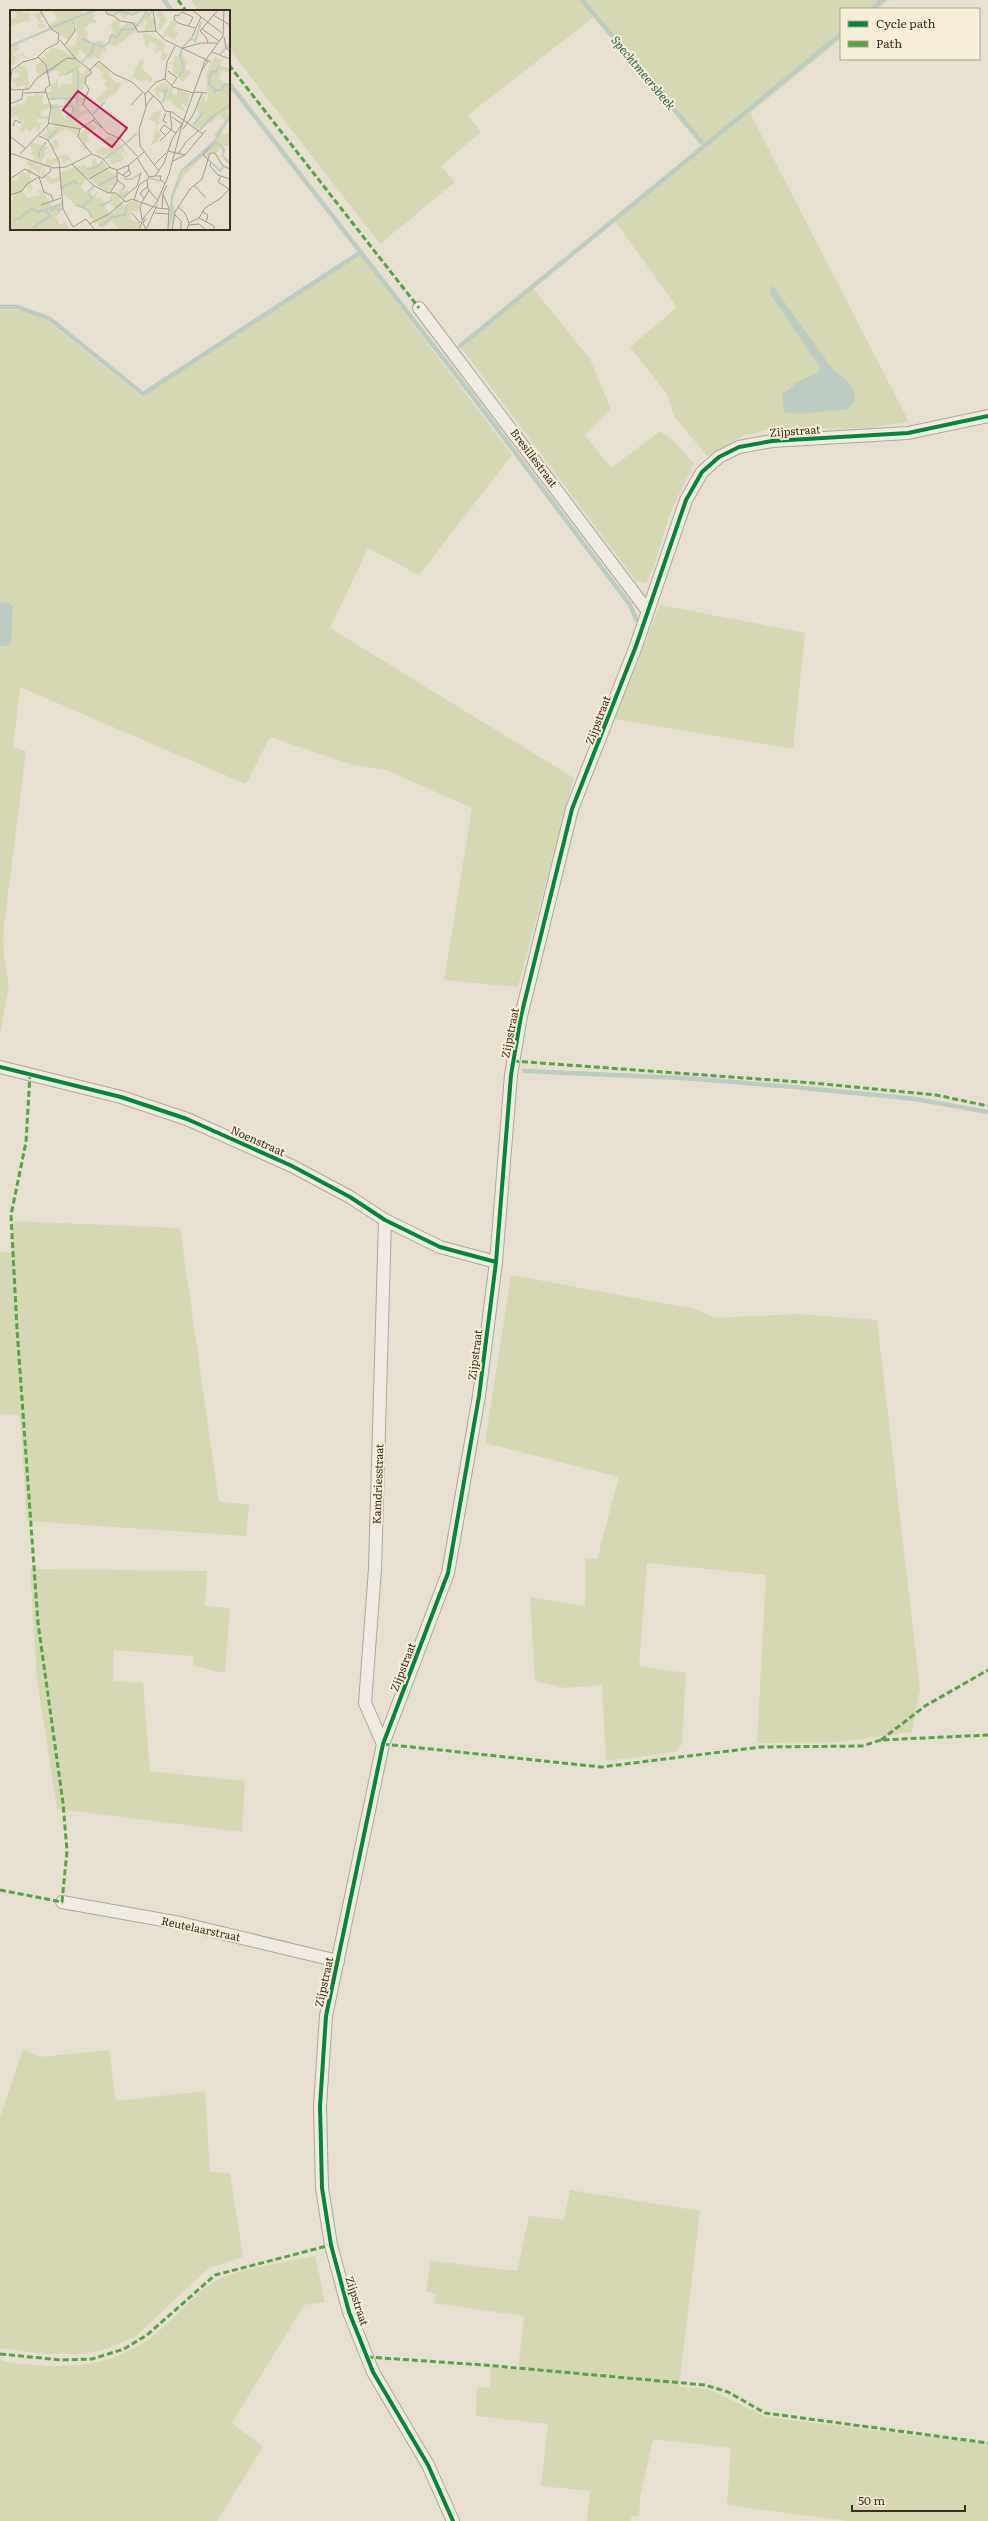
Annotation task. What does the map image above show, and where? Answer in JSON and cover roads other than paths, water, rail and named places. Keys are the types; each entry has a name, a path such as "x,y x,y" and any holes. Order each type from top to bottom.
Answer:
{"street":[{"name":"Bresillestraat","path":"419,308 647,610"},
{"name":"Zijpstraat","path":"453,2521 428,2465 373,2372 349,2312 331,2245 322,2188 320,2106 326,2016 383,1744 448,1572 479,1396 496,1262 511,1075 522,1016 572,809 636,646 647,610 686,500 702,472 719,457 740,447 772,441 908,433 988,416"},
{"name":"Noenstraat","path":"0,1067 121,1097 187,1120 292,1166 350,1197 385,1220 440,1247 496,1262"},
{"name":"Kamdriesstraat","path":"383,1744 365,1703 375,1569 385,1220"},
{"name":"Reutelaarstraat","path":"62,1902 180,1923 338,1961"}],"waterway":[{"path":"164,0 171,10"},
{"name":"Spechtmeersbeek","path":"582,0 704,145"},
{"path":"873,8 883,0"},
{"path":"460,346 840,35"},
{"path":"230,84 471,394 630,605 636,619"},
{"path":"0,307 18,307 50,319 143,394 361,252"},
{"path":"524,1071 683,1078 794,1087 916,1099 988,1112"}]}
